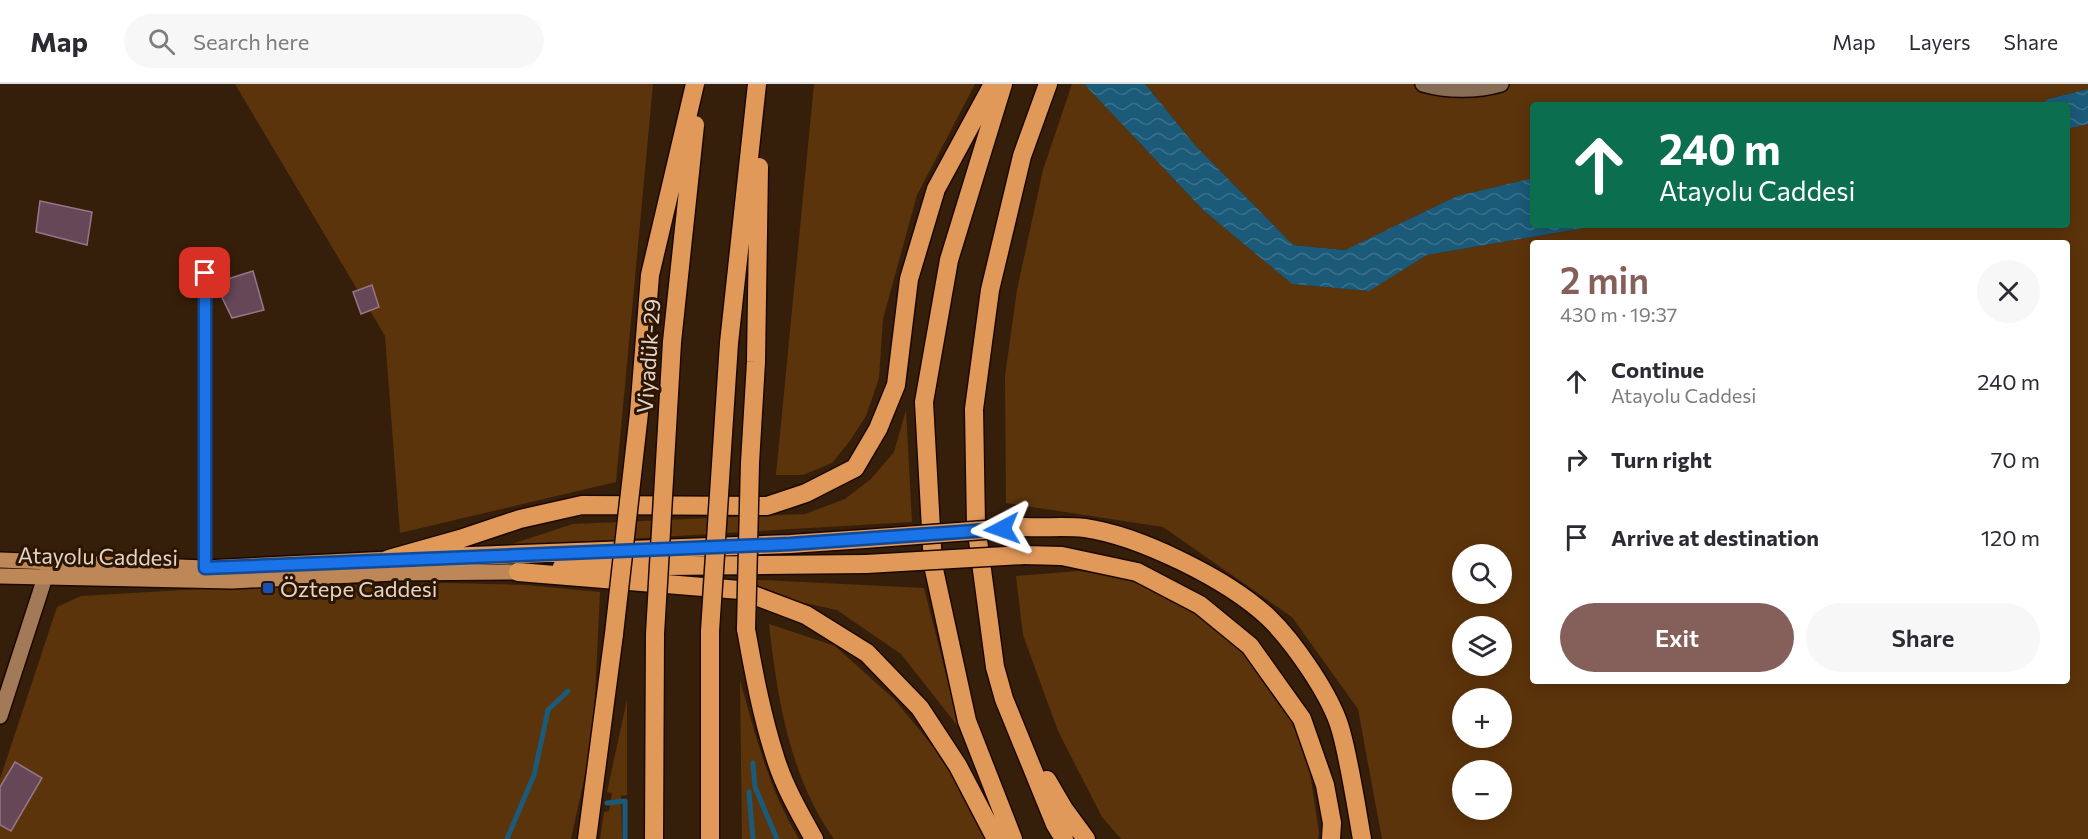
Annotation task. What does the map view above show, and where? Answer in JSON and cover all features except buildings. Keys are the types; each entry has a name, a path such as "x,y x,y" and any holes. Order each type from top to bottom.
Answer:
{"highway":[{"path":"586,839 614,634 639,413 650,275 695,84"},
{"name":"Viyadük-29","path":"654,839 656,633 672,342 700,84"},
{"path":"758,84 756,362 750,463 746,630 758,696 777,762 795,804 814,839"},
{"path":"710,839 710,631 729,343 758,84"},
{"path":"389,559 520,519 582,506 767,506 806,493 855,468 879,429 896,384 909,279 936,189 993,84"},
{"path":"1003,84 949,260 924,402 933,565 967,721 1013,839"},
{"path":"1048,84 1022,156 990,290 974,409 976,525 995,667 1004,699 1055,824 1064,839"},
{"path":"389,559 790,544 1025,527 1085,528 1135,541 1229,588 1267,617 1300,655 1323,692 1341,730 1362,839"},
{"path":"518,572 562,567 866,564 1024,555 1062,556 1137,572 1200,605 1250,646 1302,719 1325,784 1332,823 1331,839"},
{"path":"518,572 740,590 806,615 867,653 920,708 958,765 996,839"},
{"path":"1004,699 1064,809 1086,839"}],"main road":[{"name":"Atayolu Caddesi","path":"0,560 205,568 389,559"},
{"name":"Atayolu Caddesi","path":"0,576 232,581 394,573 518,572"}],"street":[{"path":"1423,84 1432,87 1467,89 1501,84"},
{"path":"0,716 50,562"}],"lane":[{"path":"205,273 205,568"}],"shaded area":[{"path":"235,84 653,84 616,482 400,533 385,336"},
{"path":"814,84 975,84 917,195 883,319 879,378 866,416 832,463 803,475 776,475"},
{"path":"1072,84 1084,84 1204,211 1292,284 1368,291 1427,255 1584,228 2070,228 2070,128 2088,124 2088,839 1382,839 1358,709 1292,617 1163,527 1006,503 1005,376 1017,290 1043,170"},
{"path":"1145,84 2088,84 2088,89 2044,102 1530,102 1530,179 1457,196 1345,250 1293,245 1195,145"},
{"path":"906,410 912,522 506,546 573,524 805,514 845,499 871,479 894,452"},
{"path":"1079,571 1151,581 1210,615 1277,690 1308,759 1318,839 1121,839 1102,817 1058,731 1023,635 1016,576"},
{"path":"680,576 924,588 960,729 901,654 837,610"},
{"path":"446,583 525,585 600,592 593,738 571,839 0,839 0,779 57,607 81,596 201,589"},
{"path":"769,624 835,646 895,700 939,754 989,839 834,839 806,790 796,763 781,708"},
{"path":"740,680 771,781 799,839 742,839"},
{"path":"627,700 627,795 621,796 622,839 600,839 604,812 609,811 612,793 607,792"}],"water":[{"path":"1084,84 1145,84 1195,145 1293,245 1345,250 1457,196 1530,179 1530,228 1584,228 1427,255 1369,291 1292,284 1204,211"},
{"path":"2088,89 2088,124 2070,128 2070,102 2044,102"}],"waterway":[{"path":"507,839 534,775 548,710 568,691"},
{"path":"753,763 755,787 777,839"},
{"path":"749,792 753,839"},
{"path":"607,803 625,801 625,839"}],"place":[{"name":"Öztepe Caddesi","path":"268,588"}],"route":[{"path":"205,273 205,568 790,544 1002,529"}]}
